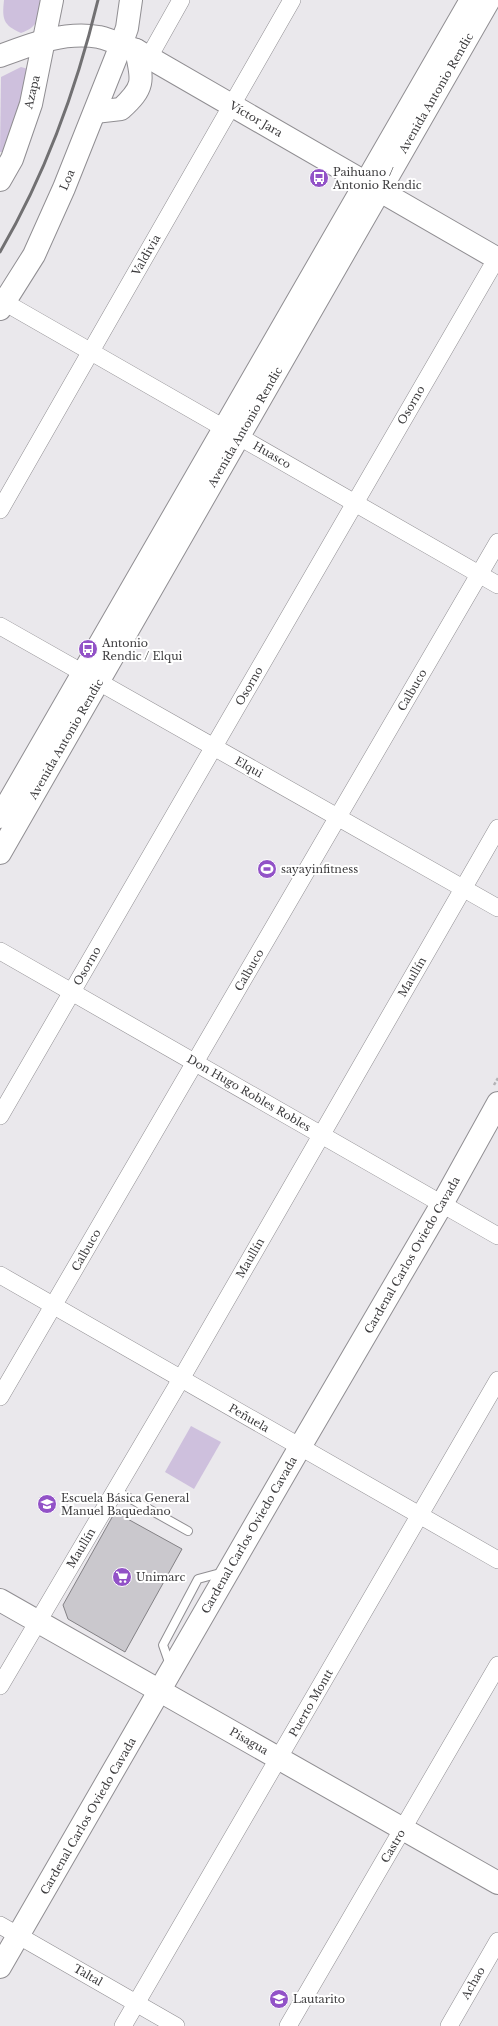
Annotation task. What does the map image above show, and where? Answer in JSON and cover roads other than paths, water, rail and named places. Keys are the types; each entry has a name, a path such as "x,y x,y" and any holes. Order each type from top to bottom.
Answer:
{"main road":[{"name":"Azapa","path":"2,172 12,159 31,104 42,41 52,0"},
{"path":"95,112 121,109 140,87 141,71 127,28 131,0"},
{"name":"Avenida Antonio Rendic","path":"373,187 471,0"},
{"name":"Avenida Antonio Rendic","path":"0,853 91,678 232,432 373,187 489,0"},
{"name":"Víctor Jara","path":"1,58 42,41 65,36 83,35 100,37 135,50 498,258"},
{"name":"Loa","path":"2,305 34,255 95,112 135,50"},
{"name":"Avenida Antonio Rendic","path":"0,817 91,678"},
{"name":"Cardenal Carlos Oviedo Cavada","path":"0,1967 442,1204 498,1103"},
{"name":"Pisagua","path":"0,1600 38,1620 498,1883"}],"street":[{"path":"135,50 181,0"},
{"name":"Valdivia","path":"0,510 292,0"},
{"name":"Osorno","path":"0,1116 354,503 498,258"},
{"name":"Huasco","path":"2,305 91,352 498,585"},
{"name":"Calbuco","path":"0,1397 498,542"},
{"name":"Elqui","path":"0,626 498,908"},
{"name":"Maullín","path":"0,1686 181,1379 320,1134 498,828"},
{"name":"Don Hugo Robles Robles","path":"0,951 498,1236"},
{"name":"Peñuela","path":"0,1275 498,1560"},
{"name":"Puerto Montt","path":"123,2026 498,1380"},
{"name":"Castro","path":"288,2026 498,1665"},
{"name":"Taltal","path":"0,1925 176,2026"},
{"name":"Achao","path":"449,2026 498,1941"}],"lane":[{"path":"115,1490 188,1531"}],"railway":[{"path":"0,252 31,192 58,130 70,98 90,33 98,0"}],"place":[{"name":"Paihuano / Antonio Rendic","path":"319,178"},
{"name":"Antonio Rendic / Elqui","path":"88,649"},
{"name":"sayayinfitness","path":"267,869"},
{"name":"Escuela Básica General Manuel Baquedano","path":"47,1504"},
{"name":"Unimarc","path":"122,1577"},
{"name":"Lautarito","path":"279,1999"}]}
